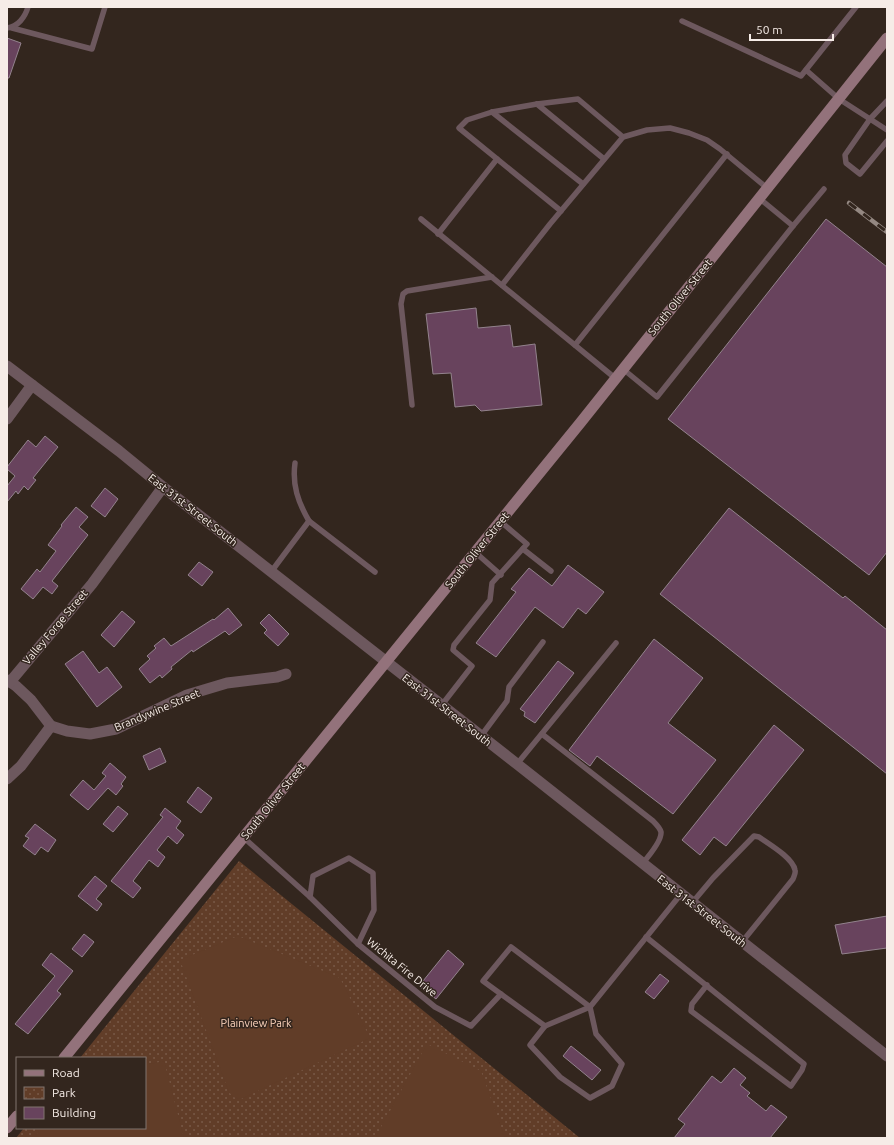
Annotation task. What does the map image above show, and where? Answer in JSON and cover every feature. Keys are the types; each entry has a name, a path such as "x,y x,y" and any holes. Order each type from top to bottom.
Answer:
{"main road":[{"name":"South Oliver Street","path":"65,1057 616,378 887,38"},
{"path":"7,1128 16,1117"}],"street":[{"name":"East 31st Street South","path":"7,366 119,451 441,706 887,1055"},
{"path":"7,419 32,385"},
{"name":"Valley Forge Street","path":"51,726 31,700 16,686 8,681 92,584 163,487"},
{"name":"Brandywine Street","path":"51,726 67,732 90,734 116,729 187,695 227,683 277,677 286,674"},
{"path":"7,779 21,766 51,726"}],"lane":[{"path":"9,28 21,21 28,7"},
{"path":"9,28 92,49 105,7"},
{"path":"682,21 801,76 856,7"},
{"path":"806,70 839,99 887,130"},
{"path":"561,211 458,128 467,120 492,112 578,99 622,137"},
{"path":"887,101 870,119 845,155 846,163 860,174 887,141"},
{"path":"537,104 604,159"},
{"path":"492,112 583,184"},
{"path":"502,285 622,137 647,130 670,128 689,133 707,140 727,154 767,188"},
{"path":"575,345 727,154"},
{"path":"438,234 497,160"},
{"path":"623,368 658,397 824,189"},
{"path":"759,198 793,226"},
{"path":"421,220 616,378"},
{"path":"412,405 401,304 403,294 407,291 492,277"},
{"path":"295,463 293,477 295,488 301,507 309,521 375,572"},
{"path":"271,572 309,521"},
{"path":"441,706 472,666 453,650 454,645 490,600 492,583 501,575 527,544 500,521"},
{"path":"523,549 551,571"},
{"path":"475,552 501,575"},
{"path":"480,736 507,701 509,687 543,642"},
{"path":"517,764 616,643"},
{"path":"542,734 653,821 658,827 661,833 660,840 642,864"},
{"path":"692,903 713,878 754,836 759,836 789,860 795,869 795,873 792,879 742,942"},
{"path":"243,838 310,897 358,944"},
{"name":"Wichita Fire Drive","path":"310,897 313,876 349,858 373,873 374,910 358,944 435,1007 471,1026 501,994"},
{"path":"544,1026 483,981 511,947 590,1007 596,1034 622,1064 612,1086 590,1098 560,1077 530,1046 544,1026 590,1007 681,894"},
{"path":"646,936 707,985 804,1064 802,1070 791,1086 691,1011 692,1004 707,985"}],"green space":[{"name":"Plainview Park","path":"239,861 580,1138 16,1138 23,1129 146,1129 146,1057 81,1057"},
{"path":"238,936 340,978 370,1038 241,1099 233,1097 229,1092 180,960"},
{"path":"427,1044 481,1071 505,1138 375,1138"},
{"path":"164,1061 184,1138 34,1138 40,1129 146,1129 146,1065"}],"building":[{"path":"7,38 21,43 9,78 7,78"},
{"path":"826,219 887,267 887,552 869,575 668,419"},
{"path":"476,308 478,328 510,325 513,347 535,344 542,405 481,411 475,405 455,407 451,373 433,374 426,314"},
{"path":"45,436 58,447 33,478 36,480 28,490 24,486 18,494 16,491 7,502 7,486 15,476 7,469 7,467 28,440 36,447"},
{"path":"105,488 118,499 105,517 91,506"},
{"path":"76,507 88,517 79,527 88,535 52,581 58,586 52,594 43,587 33,599 21,589 37,569 40,572 56,551 48,545 62,526 61,525"},
{"path":"729,508 843,598 845,596 887,630 887,774 660,594"},
{"path":"199,562 213,572 202,586 188,575"},
{"path":"568,565 604,592 586,614 578,608 563,628 535,607 496,657 476,643 516,592 511,589 529,568 552,586"},
{"path":"228,608 242,625 229,635 225,631 193,652 192,650 171,667 172,669 162,678 160,675 150,683 139,669 150,659 147,656 156,648 154,646 164,638 171,646 213,619 214,620"},
{"path":"122,611 135,622 114,647 101,635"},
{"path":"269,614 289,634 278,646 264,633 267,630 260,623"},
{"path":"654,639 703,678 668,723 716,760 673,814 597,756 590,766 569,750"},
{"path":"83,651 99,673 107,667 122,687 97,707 65,664"},
{"path":"558,661 574,673 535,723 524,716 525,712 520,709"},
{"path":"774,725 804,750 726,846 714,837 700,855 682,840"},
{"path":"160,748 166,762 149,770 143,756"},
{"path":"110,763 126,777 121,784 123,786 116,795 108,788 88,810 70,795 83,780 94,790 106,776 102,773"},
{"path":"198,787 212,798 201,813 187,802"},
{"path":"118,806 128,814 113,832 103,824"},
{"path":"165,808 181,821 176,828 184,835 177,844 168,836 157,850 165,857 158,867 149,860 133,881 141,888 133,898 111,881 163,817 160,815"},
{"path":"35,824 56,840 48,852 41,847 35,855 23,846 29,838 25,836"},
{"path":"95,876 107,886 96,899 102,904 97,911 78,896"},
{"path":"887,916 887,948 842,954 835,925"},
{"path":"84,934 94,942 82,957 72,949"},
{"path":"448,950 464,964 436,999 419,986"},
{"path":"51,953 73,971 57,991 61,994 28,1034 15,1024 55,976 42,965"},
{"path":"660,974 669,981 654,999 645,992"},
{"path":"571,1046 601,1070 592,1080 563,1056"},
{"path":"734,1068 746,1078 740,1085 750,1093 747,1096 766,1111 771,1105 787,1117 770,1138 674,1138 685,1124 678,1119 712,1076 721,1083"}],"railway":[{"path":"849,203 887,232"}]}
